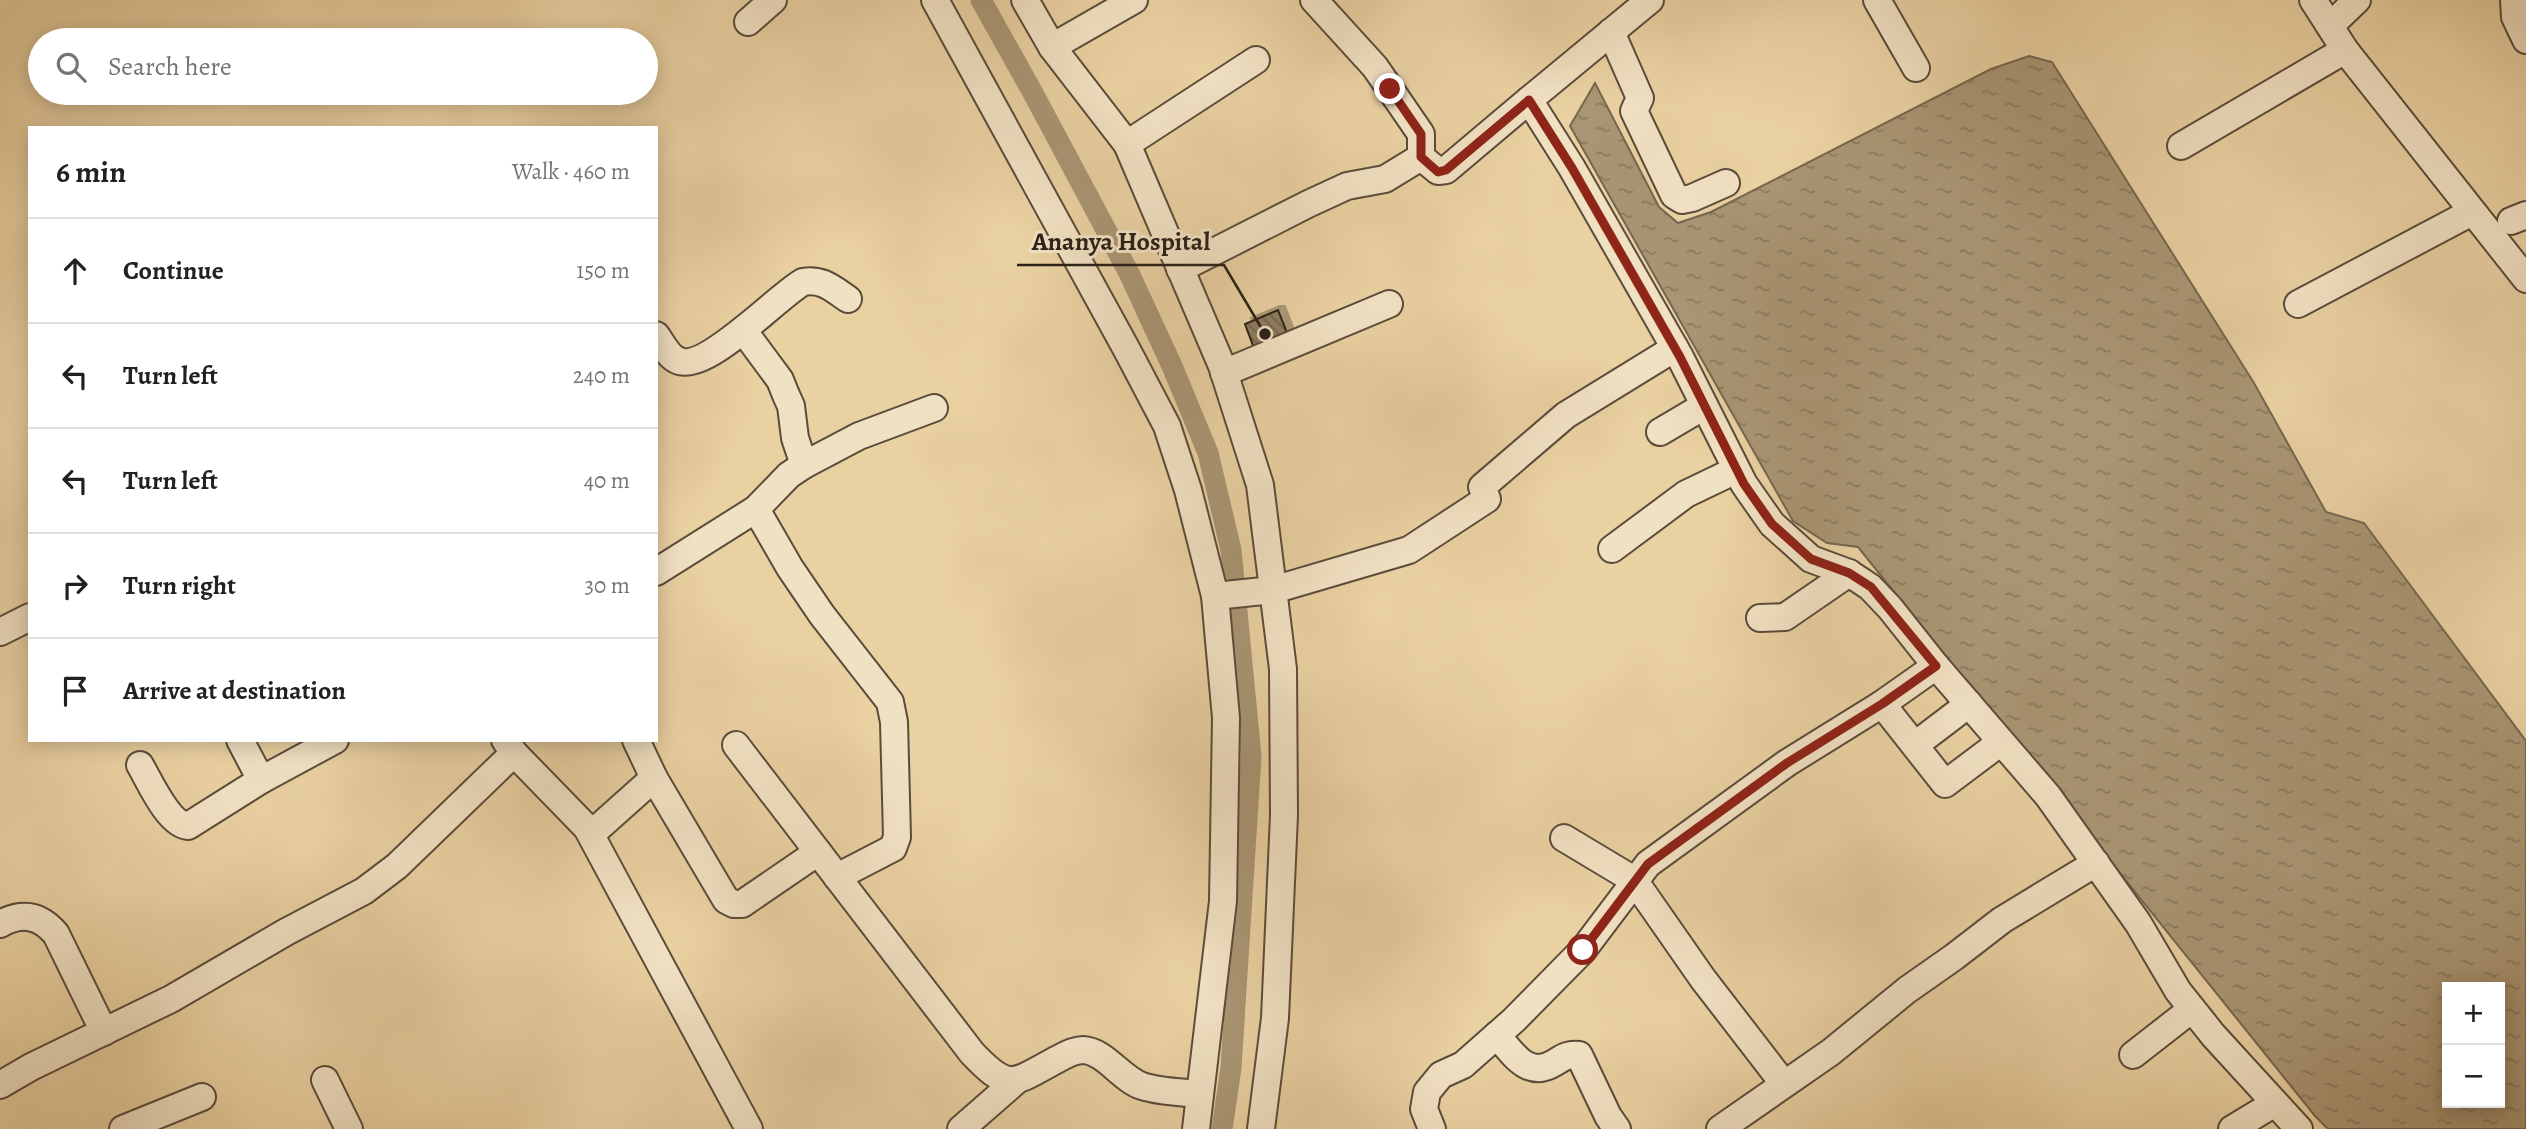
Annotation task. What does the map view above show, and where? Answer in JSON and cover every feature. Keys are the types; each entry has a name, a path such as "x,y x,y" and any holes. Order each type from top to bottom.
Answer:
{"street":[{"path":"748,22 773,0"},
{"path":"935,0 1167,426 1220,596 1226,718 1223,901 1196,1129"},
{"path":"1025,0 1052,47 1127,144 1224,373 1259,485 1266,591 1283,669 1284,815 1275,1018 1261,1129"},
{"path":"1052,47 1135,0"},
{"path":"1314,0 1375,66 1421,134 1421,157 1438,172 1446,170 1650,0"},
{"path":"1877,0 1916,68"},
{"path":"2313,0 2345,50 2526,279"},
{"path":"2330,26 2357,0"},
{"path":"2514,0 2515,16 2526,40"},
{"path":"1611,32 1640,98 1634,111 1674,195 1682,200 1692,198 1726,183"},
{"path":"2181,146 2345,50"},
{"path":"1127,144 1256,60"},
{"path":"1529,100 1572,168 1675,348 1744,484 1772,524 1811,559 1849,573 1871,587 2048,796 2138,923 2178,991 2192,1009 2299,1129"},
{"path":"1180,269 1308,204 1347,186 1385,179 1421,157"},
{"path":"2298,304 2472,212"},
{"path":"658,338 678,361 698,361 743,330 793,287 803,282 815,279 848,299"},
{"path":"1224,373 1389,303"},
{"path":"743,330 780,380 791,406 795,438 804,465"},
{"path":"1220,596 1266,591 1409,550 1487,499 1482,487 1566,415 1675,348"},
{"path":"1660,432 1704,406"},
{"path":"658,571 756,509 789,475 804,465 859,436 934,408"},
{"path":"1612,549 1686,494 1736,470"},
{"path":"756,509 790,568 822,615 890,702 894,722 897,837 894,848 837,877"},
{"path":"1760,618 1785,617 1849,573"},
{"path":"0,632 28,618"},
{"path":"1432,1129 1424,1109 1427,1091 1441,1075 1463,1065 1497,1035 1583,950 1648,864 1787,763 1882,704 1936,666"},
{"path":"1882,704 1945,784 2001,742"},
{"path":"1915,745 1969,704"},
{"path":"241,742 261,780"},
{"path":"140,765 170,815 180,825 188,826 261,780 331,742"},
{"path":"637,742 654,778 726,900 743,904 818,852"},
{"path":"736,745 972,1053 993,1074 1006,1081 1017,1080"},
{"path":"0,1085 171,999 286,932 364,891 397,866 509,747 587,828 749,1129"},
{"path":"587,828 598,828 654,778"},
{"path":"1564,838 1634,880 1703,979 1784,1084"},
{"path":"1721,1129 1831,1052 1907,990 2002,920 2096,863"},
{"path":"0,924 26,917 38,918 48,925 56,934 104,1032"},
{"path":"2133,1055 2192,1009"},
{"path":"1497,1035 1519,1060 1531,1069 1543,1069 1567,1054 1579,1055 1608,1116 1618,1129"},
{"path":"961,1129 1017,1080 1066,1054 1081,1050 1091,1052 1139,1086 1200,1094"},
{"path":"325,1080 349,1129"},
{"path":"123,1129 202,1097"},
{"path":"2232,1129 2275,1103"}],"water":[{"path":"2029,56 2052,62 2254,383 2326,512 2364,523 2526,741 2526,1129 2328,1129 2315,1116 1858,547 1827,543 1793,521 1570,126 1595,83 1659,207 1678,223 1711,212 1991,69"}],"building":[{"path":"1278,310 1289,338 1255,351 1245,324"}],"waterway":[{"path":"981,0 1129,273 1172,366 1208,453 1231,550 1251,756 1231,1068 1222,1129"}],"place":[{"name":"Ananya Hospital","path":"1265,334"}],"route":[{"path":"1390,89 1421,134 1421,157 1438,172 1446,170 1529,100 1572,168 1680,357 1744,484 1772,524 1811,559 1849,573 1871,587 1936,666 1882,704 1787,763 1648,864 1583,950"}]}
